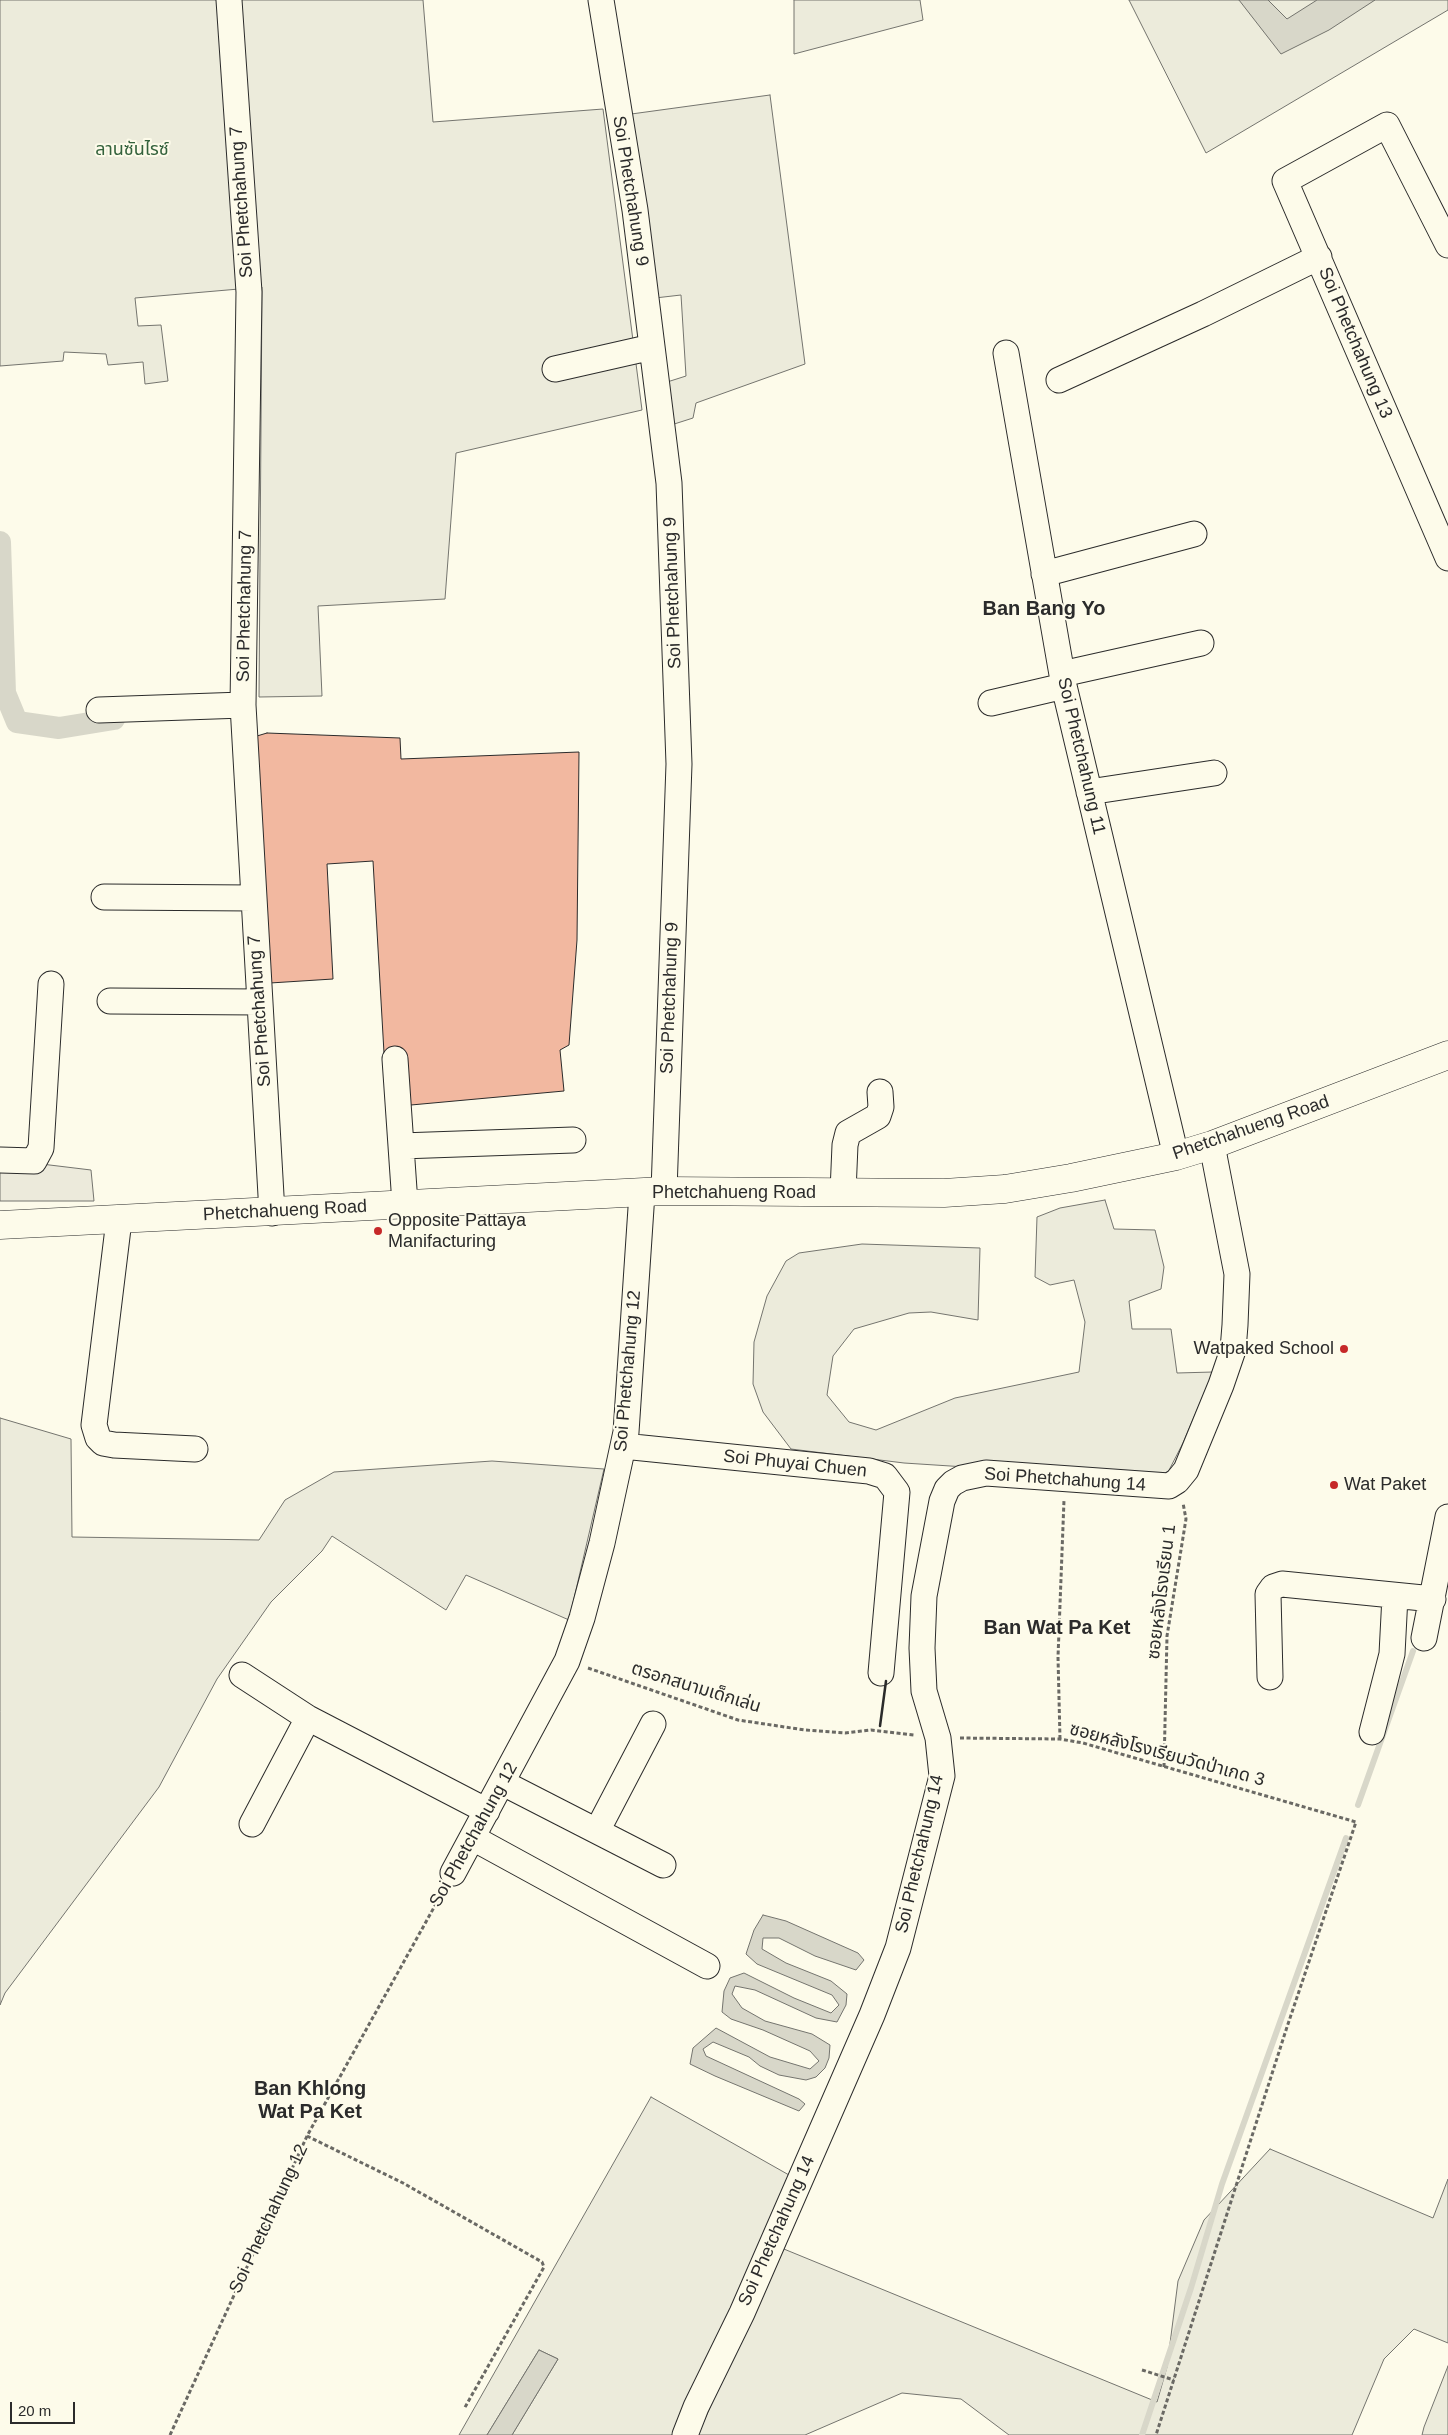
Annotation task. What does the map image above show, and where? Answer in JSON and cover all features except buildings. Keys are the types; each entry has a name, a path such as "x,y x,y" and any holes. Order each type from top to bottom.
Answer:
{"main road":[{"name":"Phetchahueng Road","path":"0,1225 272,1213 405,1204 653,1192 944,1193 1004,1189 1071,1178 1176,1156 1212,1145 1448,1055"}],"street":[{"name":"Soi Phetchahung 7","path":"229,0 249,292 243,705 272,1213"},
{"name":"Soi Phetchahung 9","path":"601,0 611,74 635,210 669,483 679,764 653,1192"},
{"name":"Soi Phetchahung 13","path":"1448,245 1387,125 1285,181 1448,558"},
{"path":"1059,380 1203,314 1319,257"},
{"path":"555,368 652,347"},
{"name":"Soi Phetchahung 11","path":"1006,353 1063,680 1176,1156"},
{"path":"1044,574 1194,534"},
{"path":"991,703 1063,680 1201,643"},
{"path":"100,710 243,705"},
{"path":"1089,792 1214,773"},
{"path":"104,897 253,898"},
{"path":"0,1160 34,1161 41,1148 51,984"},
{"path":"110,1001 259,1002"},
{"path":"395,1058 405,1204"},
{"path":"843,1192 845,1145 848,1133 878,1116 881,1107 880,1092"},
{"path":"401,1146 573,1140"},
{"path":"1178,1481 1186,1470 1233,1350 1237,1274 1212,1145"},
{"name":"Soi Phetchahung 12","path":"453,1873 567,1661 582,1618 602,1543 623,1446 632,1354 653,1192"},
{"path":"119,1220 94,1425 98,1438 103,1443 114,1446 195,1449"},
{"name":"Soi Phuyai Chuen","path":"623,1446 869,1471 885,1476 897,1492 881,1674"},
{"name":"Soi Phetchahung 14","path":"684,2435 742,2313 872,2015 898,1948 942,1776 938,1738 924,1691 922,1648 924,1596 942,1501 947,1489 962,1478 986,1473 1154,1486 1169,1486 1178,1481"},
{"path":"1424,1638 1448,1517"},
{"path":"1270,1677 1268,1594 1273,1587 1282,1584 1433,1600"},
{"path":"1372,1732 1392,1654 1395,1596"},
{"path":"242,1675 308,1718 488,1811"},
{"path":"252,1824 308,1718"},
{"path":"597,1831 652,1724"},
{"path":"503,1782 663,1865"},
{"path":"472,1838 707,1966"}],"path":[{"path":"1060,1739 1058,1657 1065,1479"},
{"name":"ซอยหลังโรงเรียน 1","path":"1164,1767 1167,1636 1186,1520 1178,1481"},
{"name":"ตรอกสนามเด็กเล่น","path":"567,1661 738,1720 804,1730 845,1733 871,1730 938,1738"},
{"name":"ซอยหลังโรงเรียนวัดป่าเกด 3","path":"938,1738 1060,1739 1083,1743 1356,1822 1287,2027 1174,2380"},
{"name":"Soi Phetchahung 12","path":"170,2435 308,2136 453,1873"},
{"path":"308,2136 402,2183 542,2262 544,2267 464,2409"},
{"path":"1142,2370 1174,2380 1156,2435"}],"green space":[{"name":"ลานซันไรซ์","path":"0,0 423,0 433,122 603,109 642,410 456,453 445,599 318,606 322,696 259,697 262,287 135,298 138,326 161,325 168,381 145,384 143,362 108,365 106,354 64,352 63,361 0,366"},
{"path":"794,0 920,0 923,20 794,54"},
{"path":"1129,0 1448,0 1448,10 1206,153"},
{"path":"770,95 805,364 696,403 693,418 668,426 664,383 686,376 681,295 655,298 624,115"},
{"path":"1105,1200 1114,1229 1155,1230 1164,1267 1161,1289 1129,1301 1132,1329 1171,1329 1177,1373 1213,1372 1183,1443 1166,1476 1151,1479 904,1463 791,1449 763,1412 753,1384 754,1342 767,1296 786,1261 799,1253 862,1244 980,1248 978,1320 931,1312 909,1313 854,1329 833,1356 827,1395 849,1422 876,1430 955,1398 1079,1372 1085,1322 1074,1280 1050,1285 1035,1277 1037,1217 1060,1208"},
{"path":"0,1418 71,1439 72,1537 259,1540 285,1500 334,1472 492,1461 604,1469 569,1620 466,1575 446,1610 332,1536 322,1551 271,1602 217,1679 159,1787 5,1993 0,2005"},
{"path":"651,2097 789,2175 676,2435 512,2435 558,2359 539,2350 487,2435 459,2435"},
{"path":"1270,2149 1433,2218 1448,2179 1448,2343 1414,2329 1384,2359 1352,2435 1009,2435 961,2399 902,2393 805,2435 698,2435 779,2247 1157,2402 1167,2367 1178,2281 1204,2220"},
{"path":"1448,2366 1448,2435 1422,2435 1424,2427"}],"shaded area":[{"path":"1239,0 1268,0 1287,19 1317,0 1375,0 1329,30 1281,54"},
{"path":"0,1159 91,1170 94,1201 0,1201"},
{"path":"763,1915 786,1921 858,1953 864,1960 856,1970 815,1956 779,1938 763,1938 762,1949 786,1963 831,1981 847,1994 846,2005 837,2022 816,2018 755,1990 735,1986 732,1994 742,2008 765,2021 812,2034 830,2045 829,2058 825,2068 816,2077 806,2080 779,2075 760,2066 749,2057 713,2042 703,2049 706,2056 799,2099 805,2104 799,2111 690,2064 693,2048 716,2028 770,2057 810,2069 819,2061 810,2051 763,2030 731,2019 722,2012 724,1991 730,1978 744,1973 794,1998 831,2013 839,2005 832,1995 757,1964 746,1954 754,1930"},
{"path":"539,2350 558,2359 512,2435 487,2435"}],"waterway":[{"path":"0,542 5,693 17,722 59,728 114,719"},
{"path":"1358,1805 1413,1651"},
{"path":"1142,2435 1191,2288 1222,2184 1346,1838"}],"wall":[{"path":"880,1726 886,1681"}],"place":[{"name":"Opposite Pattaya Manifacturing","path":"378,1231"},
{"name":"Watpaked School","path":"1344,1349"},
{"name":"Wat Paket","path":"1334,1485"}],"district":[{"name":"Ban Bang Yo","path":"1044,609"},
{"name":"Ban Wat Pa Ket","path":"1057,1628"},
{"name":"Ban Khlong Wat Pa Ket","path":"310,2100"}]}
